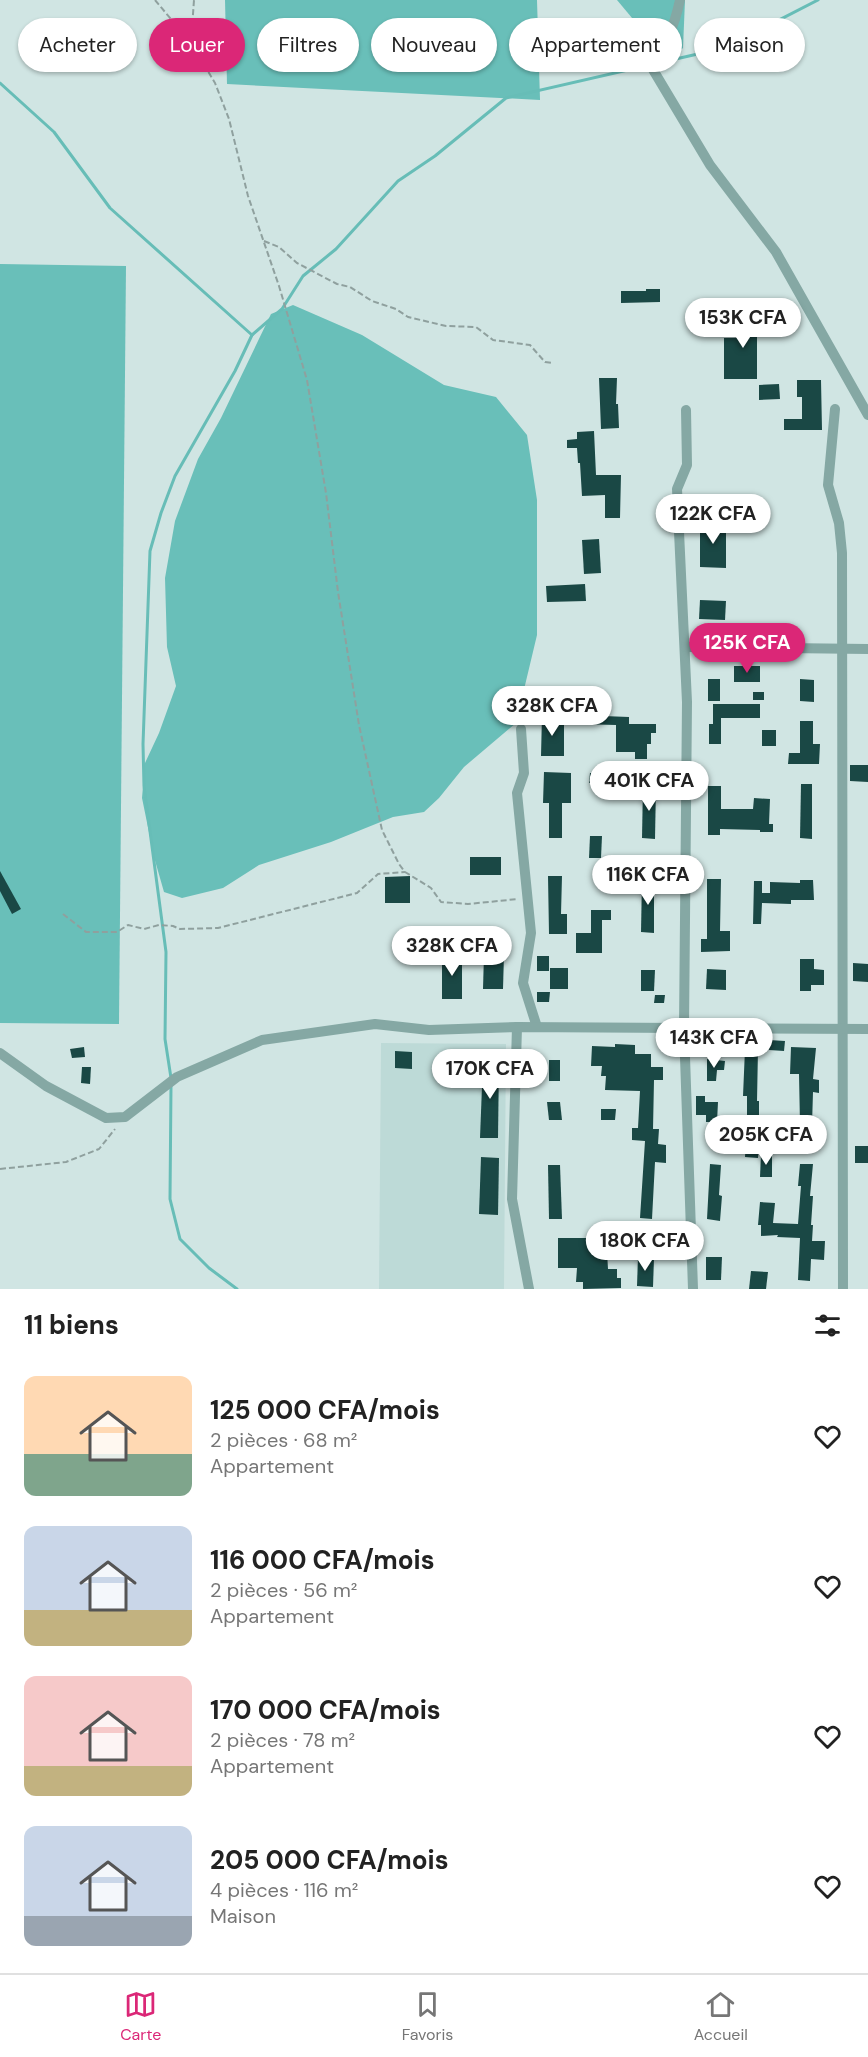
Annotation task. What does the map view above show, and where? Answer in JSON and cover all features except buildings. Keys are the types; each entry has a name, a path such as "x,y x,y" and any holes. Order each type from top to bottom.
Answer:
{"street":[{"path":"680,0 665,44 649,63 710,165 776,252 868,415"},
{"path":"835,409 828,484 839,523 842,553 843,1289"},
{"path":"686,410 687,465 677,489 687,714 684,1028 693,1289"},
{"path":"685,647 868,649"},
{"path":"521,729 524,773 517,793 531,933 523,982 537,1027"},
{"path":"0,1053 46,1086 106,1118 124,1117 177,1077 262,1040 375,1024 429,1030 517,1027 868,1029"},
{"path":"517,1027 512,1199 530,1289"}],"path":[{"path":"155,0 170,18"},
{"path":"193,18 194,0"},
{"path":"209,72 229,119 248,196 307,380 326,493 338,592 359,724 382,830 405,872 431,888 441,902 468,904 529,898"},
{"path":"264,241 279,247 297,263 337,284 350,287 372,302 396,309 408,317 446,326 476,327 493,340 530,345 545,362 553,363"},
{"path":"63,914 86,932 117,932 128,924 144,929 159,925 180,929 218,928 357,892 378,874 405,872"},
{"path":"0,1169 66,1162 99,1149 124,1117"}],"shaded area":[{"path":"225,0 537,0 538,18 509,18 509,72 539,72 540,100 227,84 227,72 245,72 245,18 225,18"},
{"path":"617,0 685,0 683,48 682,18 632,18"},
{"path":"0,264 126,266 119,1024 0,1023"},
{"path":"293,305 362,335 444,385 496,397 527,435 537,500 537,635 516,723 464,767 439,798 424,812 393,817 331,842 259,865 223,888 182,898 164,892 142,798 145,763 176,686 167,647 165,578 175,521 198,459 221,418 271,314"},
{"path":"381,1043 506,1044 504,1289 379,1289"}],"waterway":[{"path":"171,1078 165,1039 166,952 144,786 143,744 150,551 175,476 235,371 252,335 282,309 303,276 336,249 398,181 435,156 506,98 702,53 742,39 818,0"},
{"path":"0,83 54,132 110,208 252,335"},
{"path":"171,1085 170,1199 180,1239 209,1268 237,1289"}]}
